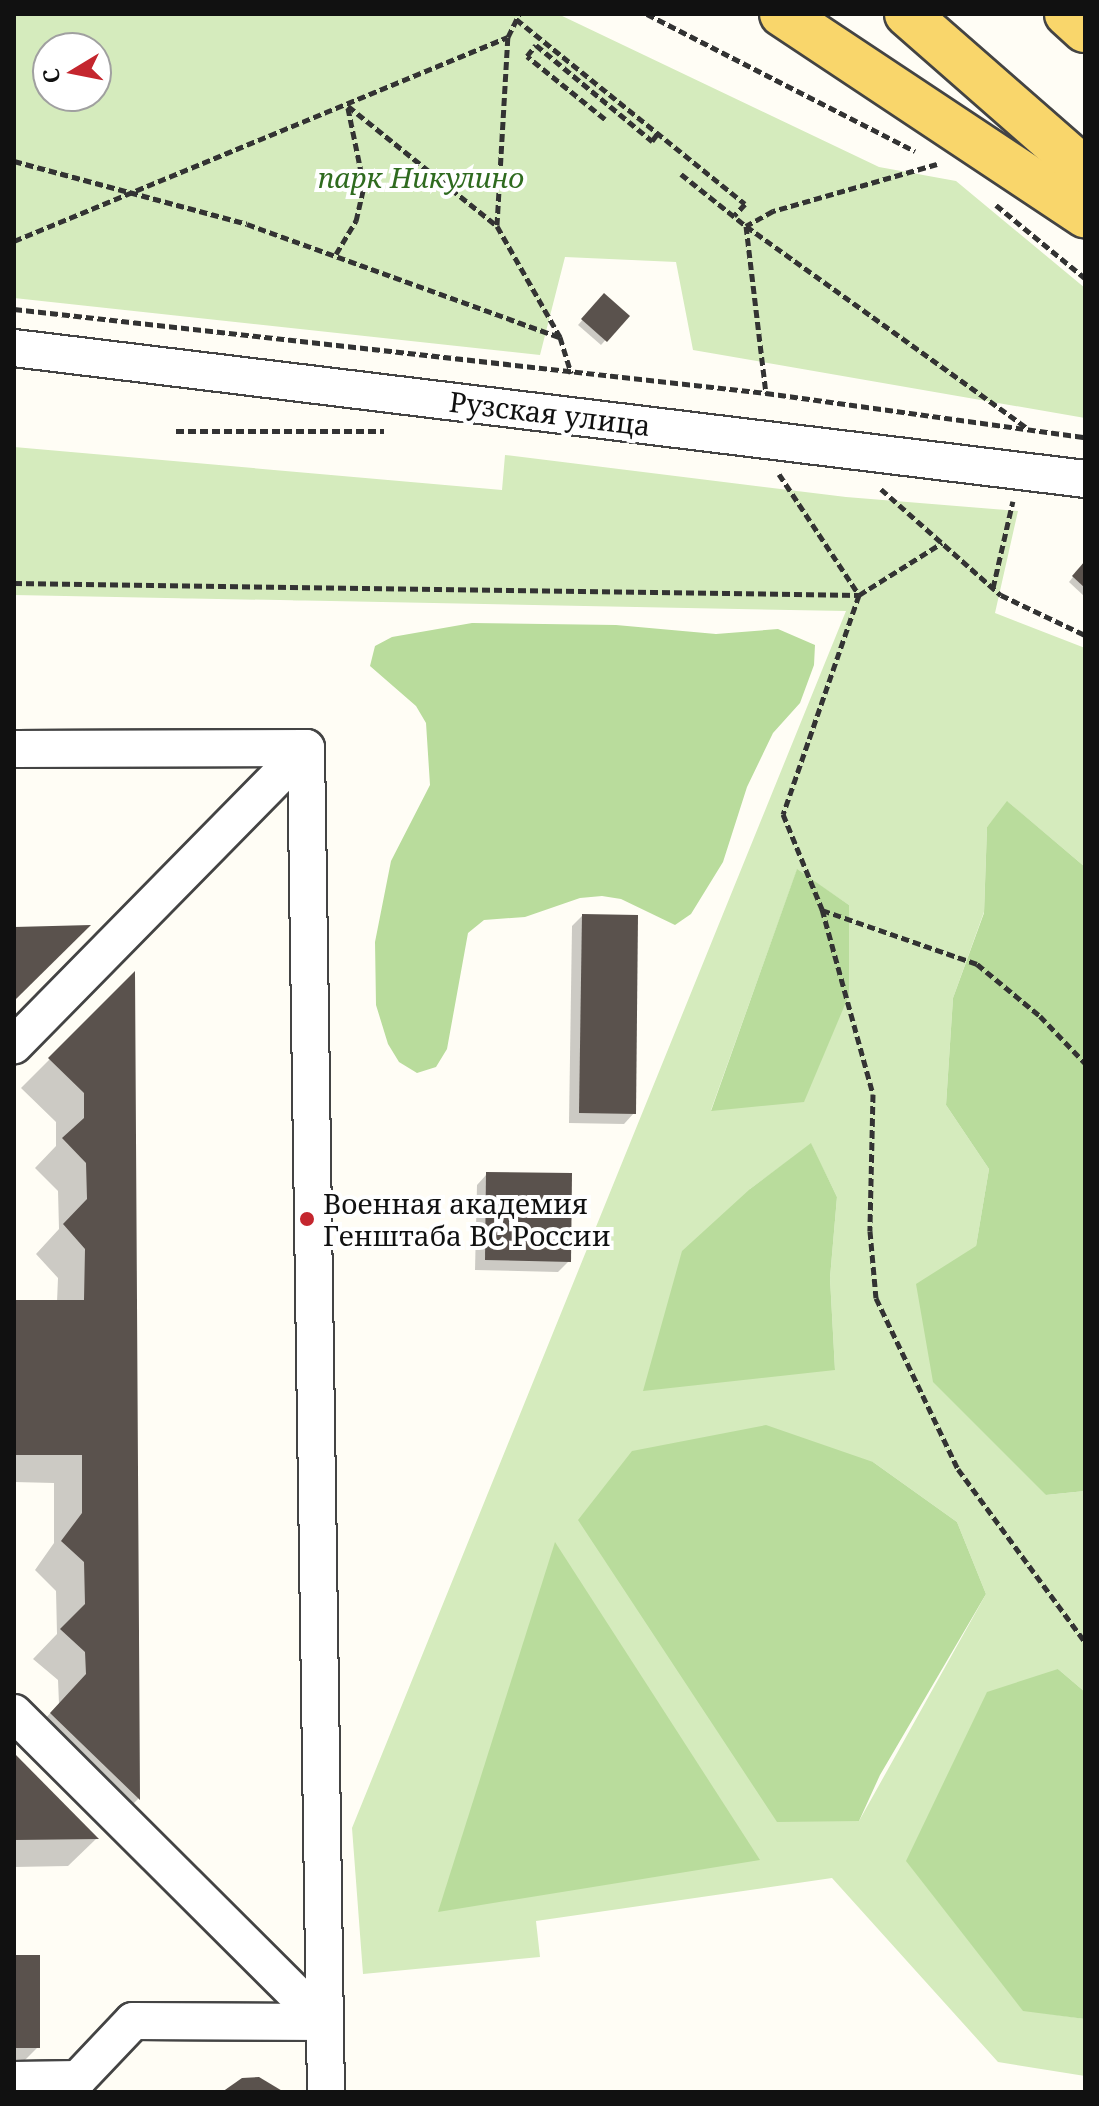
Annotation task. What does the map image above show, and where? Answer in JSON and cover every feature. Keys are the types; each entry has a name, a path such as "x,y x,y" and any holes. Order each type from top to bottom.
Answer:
{"main road":[{"path":"782,14 1085,215"},
{"path":"907,14 1085,170"},
{"path":"1067,14 1085,30"}],"street":[{"name":"Рузская улица","path":"14,348 1085,479"},
{"path":"14,749 306,748"},
{"path":"14,1045 306,748"},
{"path":"306,748 326,2092"},
{"path":"14,1713 324,2022"},
{"path":"14,2080 78,2079 133,2021 324,2022"}],"path":[{"path":"647,14 947,168"},
{"path":"497,226 508,37 518,16 745,204 734,216"},
{"path":"14,241 348,106 508,37"},
{"path":"605,119 527,56 536,45 652,141 658,133"},
{"path":"348,106 497,226 560,337 571,373"},
{"path":"336,254 356,221 364,186 348,106"},
{"path":"14,161 137,190 336,254 560,337"},
{"path":"746,226 773,211 937,164"},
{"path":"681,174 746,226 1028,429"},
{"path":"991,201 1085,278"},
{"path":"746,226 766,393"},
{"path":"14,309 766,393 1085,437"},
{"path":"774,468 859,595"},
{"path":"871,481 993,588 1035,615 1085,635"},
{"path":"993,588 1014,495"},
{"path":"14,583 859,595 942,543"},
{"path":"859,595 783,814 822,909 873,1094 870,1231 876,1298 958,1469 1085,1642"},
{"path":"822,909 977,964 1040,1016 1085,1063"}],"green space":[{"name":"парк Никулино","path":"14,14 558,14 879,167 956,181 1085,288 1085,418 693,350 676,262 565,257 540,355 14,298"},
{"path":"14,447 502,490 505,455 846,497 1018,511 995,613 1085,648 1085,867 1008,802 987,827 984,912 953,998 946,1105 989,1169 976,1246 1046,1495 1085,1491 1085,1692 1058,1669 1023,2010 1085,2019 1085,2076 998,2062 832,1878 536,1921 540,1957 363,1974 352,1828 846,611 14,595","holes":["797,870 849,905 711,1111 711,1110","811,1144 837,1197 830,1278 835,1370 750,1189","873,1462 957,1522 986,1594 859,1821"]},
{"path":"472,623 616,625 716,634 778,629 815,645 814,665 800,703 773,733 747,787 723,862 691,914 675,925 621,899 602,896 580,898 525,917 484,920 468,933 447,1049 436,1067 417,1073 399,1062 388,1044 376,1005 375,942 391,861 430,785 426,723 416,706 370,666 375,646 392,637"},
{"path":"1007,801 1085,867 1085,1491 1046,1495 933,1382 916,1284 976,1246 989,1169 946,1105 953,998 984,913 987,827"},
{"path":"797,869 849,905 849,995 804,1102 711,1111"},
{"path":"811,1143 837,1197 830,1278 835,1370 643,1391 682,1251 750,1189"},
{"path":"766,1425 873,1462 957,1522 986,1594 880,1775 859,1821 777,1822 578,1520 632,1451"},
{"path":"555,1542 760,1860 438,1912"},
{"path":"1058,1669 1085,1692 1085,2019 1023,2011 906,1861 987,1692"}],"building":[{"path":"604,293 630,316 607,342 581,319"},
{"path":"1085,561 1085,588 1072,576"},
{"path":"582,914 638,915 636,1114 579,1113"},
{"path":"91,925 14,1001 14,927"},
{"path":"135,971 140,1800 50,1713 86,1674 85,1652 60,1629 85,1604 84,1562 61,1541 82,1513 82,1455 14,1455 14,1300 84,1300 85,1249 63,1224 87,1199 86,1163 62,1138 84,1118 84,1093 48,1058"},
{"path":"486,1172 572,1173 571,1262 485,1260"},
{"path":"14,1753 99,1839 14,1840"},
{"path":"14,1955 40,1955 40,2048 14,2048"},
{"path":"259,2077 284,2092 222,2092 242,2078"}],"place":[{"name":"Военная академия Генштаба ВС России","path":"307,1219"}]}
